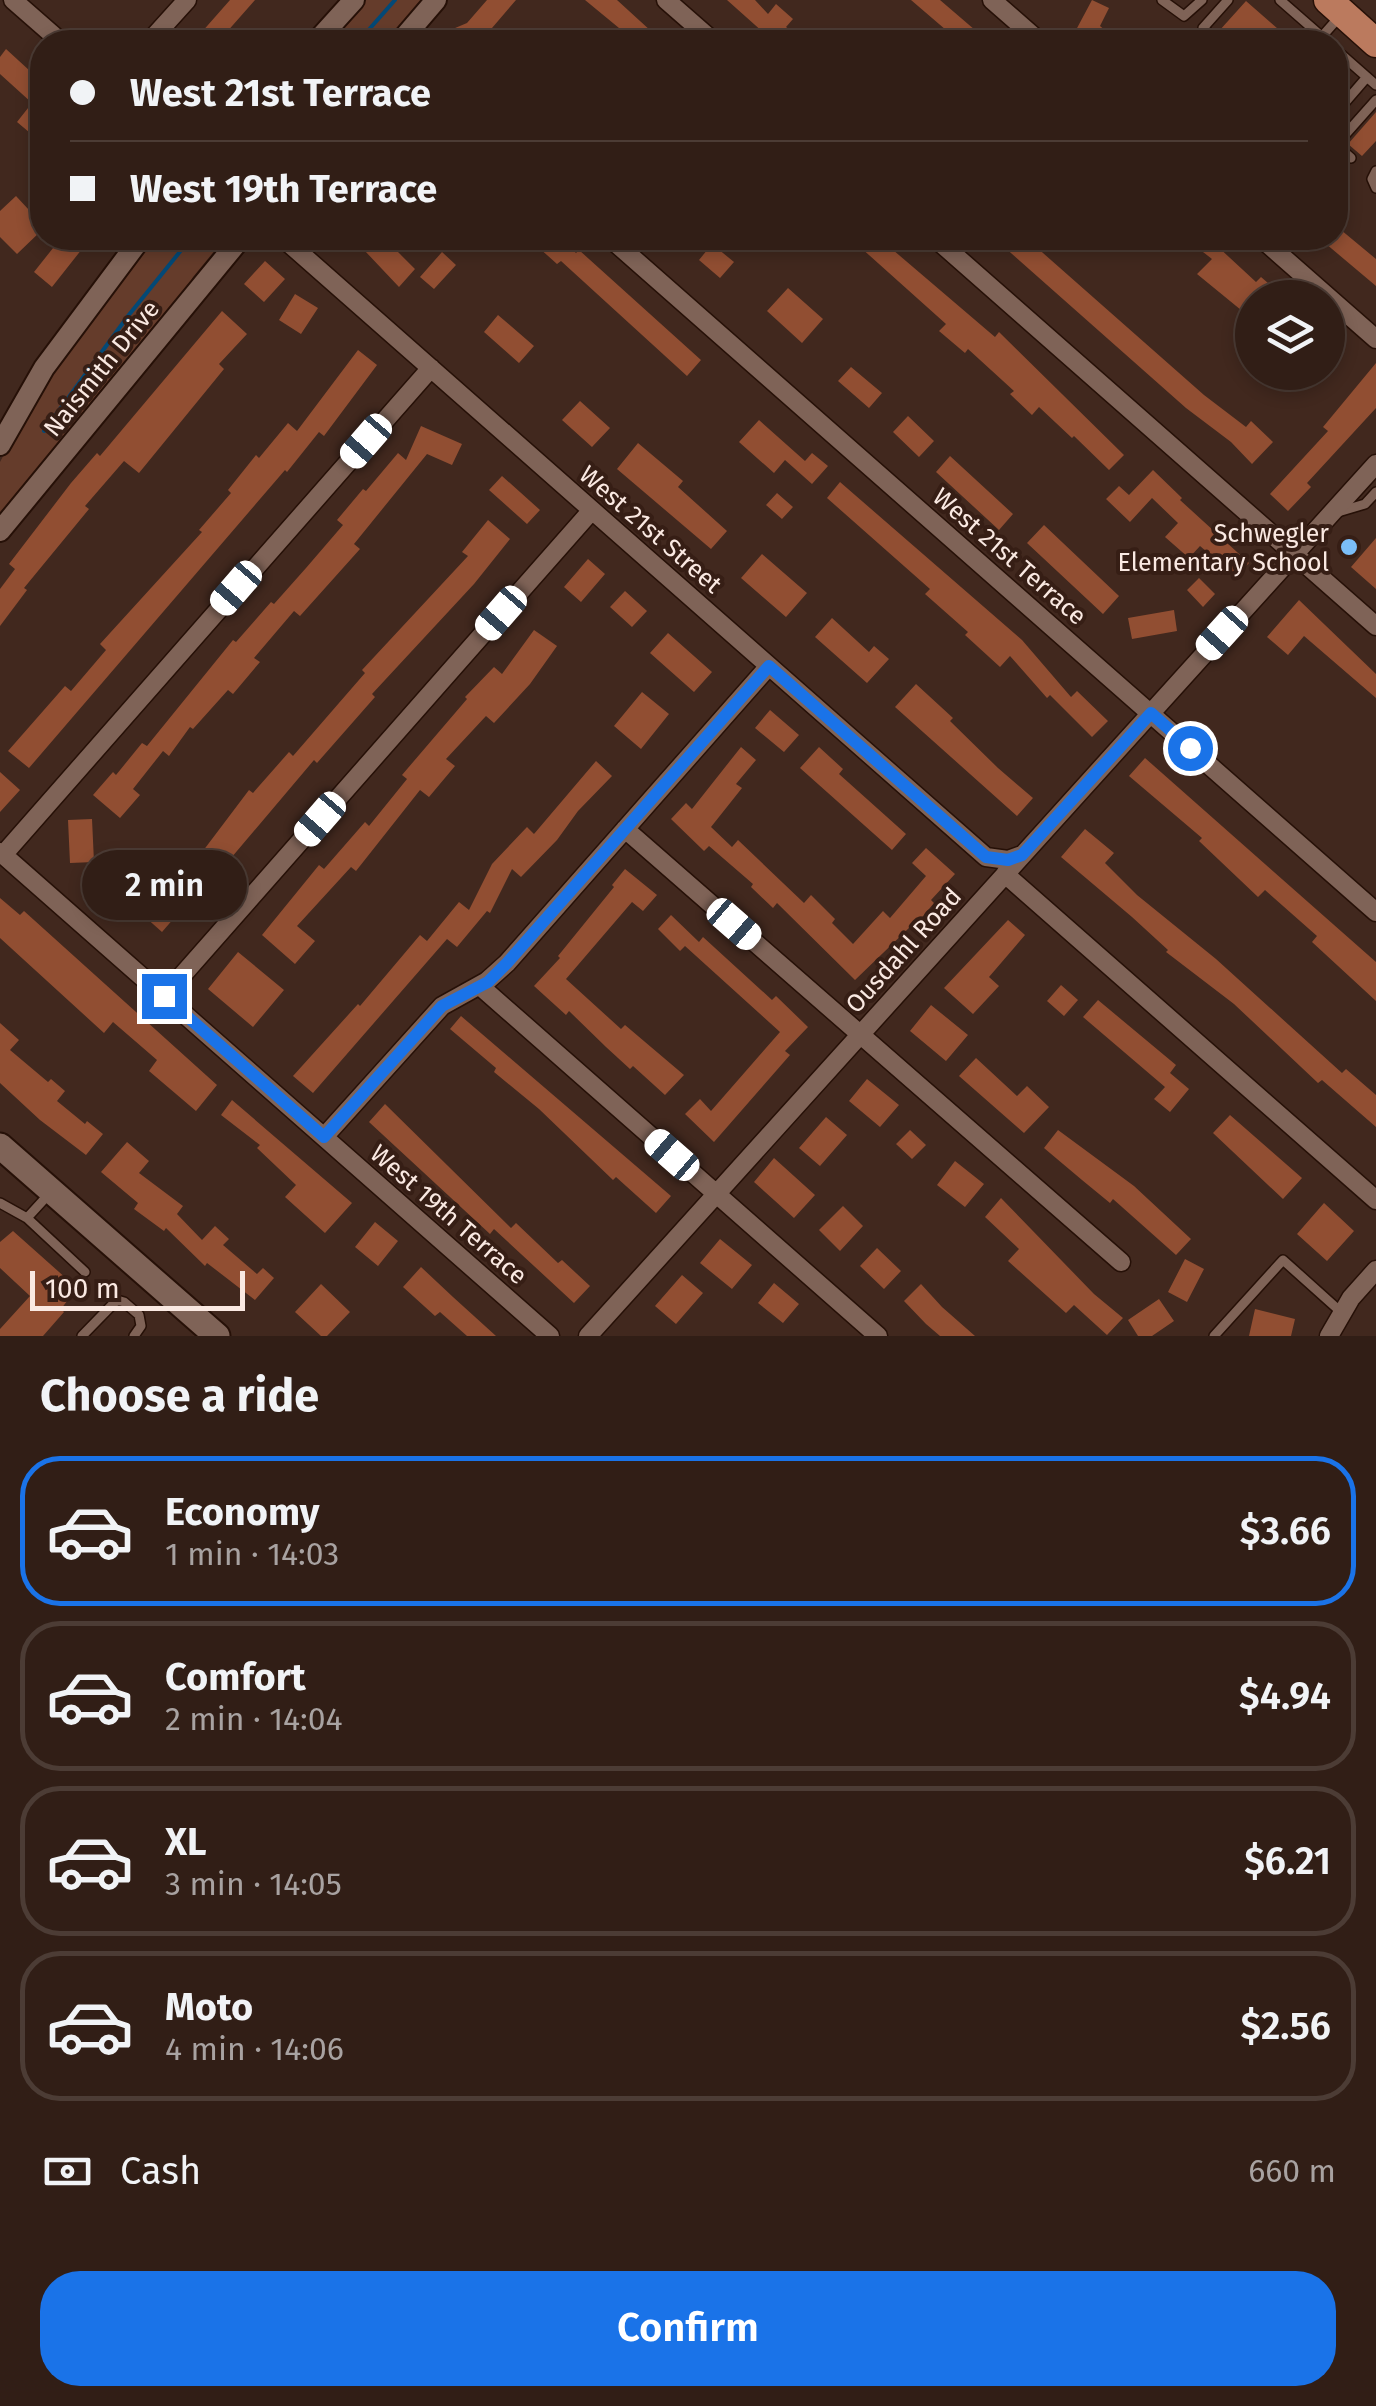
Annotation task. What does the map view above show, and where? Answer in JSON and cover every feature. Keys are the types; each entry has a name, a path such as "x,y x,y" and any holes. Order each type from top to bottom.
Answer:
{"main road":[{"path":"1335,7 1376,42"},
{"path":"0,1146 217,1336"}],"street":[{"path":"12,0 47,30"},
{"path":"160,30 187,0"},
{"path":"327,30 354,0"},
{"path":"410,30 436,0"},
{"path":"666,0 700,30"},
{"path":"992,0 1026,30"},
{"name":"Naismith Drive","path":"0,445 52,355 132,250"},
{"name":"Naismith Drive","path":"0,531 231,250"},
{"name":"West 21st Street","path":"297,250 986,857"},
{"name":"West 21st Terrace","path":"624,250 1376,912"},
{"path":"950,250 1376,626"},
{"path":"1275,250 1376,339"},
{"path":"1,854 431,368"},
{"name":"Ousdahl Road","path":"588,1336 1376,464"},
{"path":"164,996 592,510"},
{"path":"324,1137 442,1006 480,986 507,963 769,666"},
{"path":"625,829 1121,1262"},
{"name":"West 19th Terrace","path":"1,854 550,1336"},
{"path":"992,889 986,857 1008,860 1022,855"},
{"path":"1005,874 1376,1200"},
{"path":"480,986 878,1336"},
{"path":"1329,1336 1341,1312 1376,1270"}],"lane":[{"path":"1162,0 1184,16 1202,0"},
{"path":"1205,30 1203,28 1228,0"},
{"path":"1280,0 1311,30"},
{"path":"1348,60 1372,81 1348,102"},
{"path":"1348,131 1376,100"},
{"path":"1376,171 1372,178 1376,188"},
{"path":"1330,514 1365,504 1376,492"},
{"path":"27,1218 52,1191"},
{"path":"0,1218 5,1205 27,1218 85,1272"},
{"path":"1214,1336 1283,1260 1341,1312"},
{"path":"82,1336 117,1300 139,1315 140,1326 134,1336"}],"shaded area":[{"path":"364,0 427,0 402,30 337,30"},
{"path":"142,250 215,250 187,291 0,521 0,462 57,362"}],"building":[{"path":"230,0 255,0 229,30 204,30"},
{"path":"487,0 516,0 490,30 450,30 467,23"},
{"path":"585,0 617,0 650,30 621,30"},
{"path":"727,0 755,0 768,14 776,4 793,19 786,27 790,30 761,30"},
{"path":"911,0 940,0 975,30 946,30"},
{"path":"1092,0 1109,8 1100,26 1105,30 1076,30"},
{"path":"1246,1 1279,30 1220,30"},
{"path":"6,49 30,71 30,101 0,74 0,57"},
{"path":"30,106 30,133 17,122"},
{"path":"1376,112 1376,141 1362,156 1348,144"},
{"path":"16,196 30,211 30,242 17,254 0,237 0,211"},
{"path":"1348,236 1376,259 1376,286 1333,250 1348,250"},
{"path":"51,250 81,250 52,287 34,272"},
{"path":"396,250 415,269 399,287 365,251"},
{"path":"541,250 579,250 701,360 687,376 561,261 557,264"},
{"path":"707,250 719,250 734,262 720,278 699,260"},
{"path":"863,250 893,250 995,337 999,332 1124,455 1109,470 1039,407 1032,415 1010,394 1014,391 968,349 965,353 939,331 946,324"},
{"path":"1008,250 1040,250 1204,395 1246,427 1251,421 1273,442 1252,464 1231,442 1186,408"},
{"path":"1200,250 1221,250 1254,280 1235,280 1235,305 1197,274 1212,259"},
{"path":"442,252 456,265 434,289 420,277"},
{"path":"265,261 285,279 264,302 244,284"},
{"path":"788,288 823,319 802,343 767,311"},
{"path":"295,294 318,308 301,334 279,320"},
{"path":"222,311 247,334 219,364 224,369 139,473 124,461 85,506 89,509 24,588 27,590 0,626 0,589 15,569 9,564 71,483 97,453 100,456"},
{"path":"498,315 534,346 519,363 484,332"},
{"path":"358,350 377,365 324,436 319,432 285,470 29,768 8,751 65,686 71,691 106,650 100,644 202,532 199,530 231,493 228,490 256,455 259,458 288,423 297,431"},
{"path":"1376,363 1376,408 1307,483 1311,487 1288,511 1270,494 1328,431 1323,427"},
{"path":"851,367 882,393 869,408 838,381"},
{"path":"580,401 610,428 592,447 562,420"},
{"path":"908,416 934,441 919,457 893,432"},
{"path":"759,420 805,461 812,453 828,466 812,484 785,460 774,473 739,442"},
{"path":"421,426 462,444 452,465 427,454 354,544 360,549 300,616 294,611 254,658 260,662 233,694 228,690 193,729 190,727 169,756 163,751 133,789 140,795 120,818 93,795 113,772 116,775 142,743 147,746 233,640 236,642 306,568 343,525 337,520 363,489 366,491 398,453 406,460"},
{"path":"638,443 683,481 678,487 727,531 711,549 617,469"},
{"path":"950,456 1013,514 999,530 936,472"},
{"path":"1153,470 1249,563 1236,577 1200,546 1189,558 1165,537 1178,523 1152,498 1130,522 1106,499 1119,486 1129,495"},
{"path":"502,476 540,510 527,524 489,490"},
{"path":"840,482 1022,640 1071,697 1077,691 1108,721 1092,737 1050,695 1047,698 1010,656 1000,667 925,594 930,589 827,498"},
{"path":"777,493 793,507 782,519 766,505"},
{"path":"488,520 510,539 474,584 372,694 375,697 317,763 314,760 204,890 201,887 162,932 144,916 171,885 175,888 249,790 253,793 289,752 293,756 365,673 362,670 468,556 462,552"},
{"path":"1044,525 1119,596 1103,614 1027,543"},
{"path":"1376,538 1376,589 1351,567"},
{"path":"762,554 807,593 786,617 741,578"},
{"path":"588,559 605,574 581,602 564,587"},
{"path":"1199,578 1215,594 1203,607 1187,590"},
{"path":"625,591 647,611 632,627 610,607"},
{"path":"1299,600 1376,674 1376,698 1304,636 1288,655 1267,637"},
{"path":"1174,610 1177,631 1132,639 1128,618"},
{"path":"832,618 869,652 874,646 889,659 867,683 815,637"},
{"path":"534,630 557,646 530,684 494,723 486,716 446,759 455,766 429,797 420,790 356,871 351,867 297,926 315,941 295,964 262,935 319,865 324,869 365,822 369,826 407,779 402,775 465,697 494,667 502,674"},
{"path":"668,633 712,672 694,692 650,653"},
{"path":"916,684 1033,798 1017,816 895,707"},
{"path":"642,692 669,714 641,749 614,726"},
{"path":"770,710 799,735 784,752 755,728"},
{"path":"741,747 756,760 736,784 742,788 711,827 732,847 738,840 804,903 811,895 853,944 883,911 890,918 926,876 912,863 926,848 955,874 913,928 855,980 777,903 773,908 751,887 753,884 709,846 704,851 671,819 686,803 692,809"},
{"path":"819,747 843,769 839,774 906,834 892,850 800,768"},
{"path":"1145,758 1376,962 1376,1001 1312,942 1317,936 1265,890 1258,897 1199,841 1202,838 1129,776"},
{"path":"596,761 612,776 521,877 512,869 490,913 487,911 457,947 447,939 313,1093 293,1076 420,935 427,941 459,902 469,910 492,864 527,827 534,834"},
{"path":"0,772 20,790 0,812"},
{"path":"92,819 94,862 70,863 68,820"},
{"path":"1085,829 1114,853 1105,863 1137,895 1216,959 1342,1073 1346,1069 1376,1095 1376,1127 1322,1080 1318,1083 1234,1004 1166,952 1132,917 1061,857"},
{"path":"625,869 657,895 643,911 632,902 566,979 621,1029 625,1025 684,1075 665,1095 633,1066 630,1069 569,1011 566,1015 534,986 560,958"},
{"path":"0,898 20,915 24,911 217,1085 196,1111 149,1071 157,1060 113,1022 104,1033 0,938"},
{"path":"671,915 699,942 703,937 772,1000 776,996 808,1027 785,1051 790,1055 714,1142 685,1114 700,1099 711,1111 780,1032 685,946 680,951 658,929"},
{"path":"1008,920 1025,935 989,977 999,986 973,1014 944,988"},
{"path":"238,952 284,990 253,1027 208,989"},
{"path":"1061,985 1078,1000 1064,1016 1047,1001"},
{"path":"1098,1000 1176,1065 1170,1073 1189,1089 1170,1112 1154,1099 1165,1087 1083,1017"},
{"path":"931,1005 968,1035 946,1061 910,1031"},
{"path":"461,1016 671,1196 656,1213 616,1177 613,1180 450,1029"},
{"path":"0,1023 19,1040 10,1050 65,1091 57,1101 103,1134 86,1155 0,1083"},
{"path":"976,1058 1017,1096 1027,1086 1049,1107 1024,1133 959,1076"},
{"path":"867,1079 899,1105 880,1127 849,1101"},
{"path":"232,1100 352,1203 325,1233 285,1197 296,1185 257,1148 260,1145 221,1115"},
{"path":"385,1104 511,1228 516,1223 558,1263 562,1260 590,1286 574,1303 494,1229 490,1234 369,1122"},
{"path":"1230,1115 1302,1178 1283,1199 1213,1133"},
{"path":"826,1117 847,1135 820,1166 799,1148"},
{"path":"910,1130 926,1145 912,1159 896,1144"},
{"path":"1058,1130 1134,1186 1191,1239 1176,1255 1113,1199 1110,1203 1044,1148"},
{"path":"127,1142 149,1161 139,1173 183,1206 177,1214 202,1240 215,1226 229,1239 223,1245 257,1274 263,1268 274,1278 255,1300 207,1263 205,1266 166,1228 164,1231 134,1209 138,1203 101,1172"},
{"path":"774,1158 815,1195 794,1218 754,1182"},
{"path":"955,1161 984,1184 965,1207 937,1185"},
{"path":"1001,1198 1094,1294 1123,1318 1107,1335 1074,1305 1066,1313 1008,1261 1019,1249 985,1217"},
{"path":"1324,1203 1354,1231 1327,1261 1297,1234"},
{"path":"843,1206 863,1226 840,1251 819,1230"},
{"path":"375,1222 398,1241 378,1266 355,1247"},
{"path":"13,1231 77,1288 61,1309 64,1312 43,1336 0,1336 0,1329 30,1296 0,1268 0,1242"},
{"path":"720,1239 752,1265 732,1289 700,1263"},
{"path":"877,1248 901,1271 884,1289 860,1266"},
{"path":"1185,1259 1204,1269 1187,1302 1168,1292"},
{"path":"421,1267 496,1336 467,1336 440,1312 435,1316 403,1287"},
{"path":"682,1275 703,1293 676,1324 655,1306"},
{"path":"774,1283 799,1304 783,1323 758,1303"},
{"path":"321,1284 350,1312 327,1336 321,1336 295,1312"},
{"path":"921,1284 975,1336 940,1336 926,1324 904,1301"},
{"path":"1159,1299 1174,1321 1152,1336 1138,1336 1128,1320"},
{"path":"1255,1309 1295,1319 1291,1336 1249,1336"}],"waterway":[{"path":"369,30 395,0"},
{"path":"44,431 181,250"}],"place":[{"name":"Schwegler Elementary School","path":"1349,547"}],"route":[{"path":"164,996 324,1137 442,1006 488,982 507,963 769,666 986,857 998,860 1022,855 1151,713 1190,748"}]}
